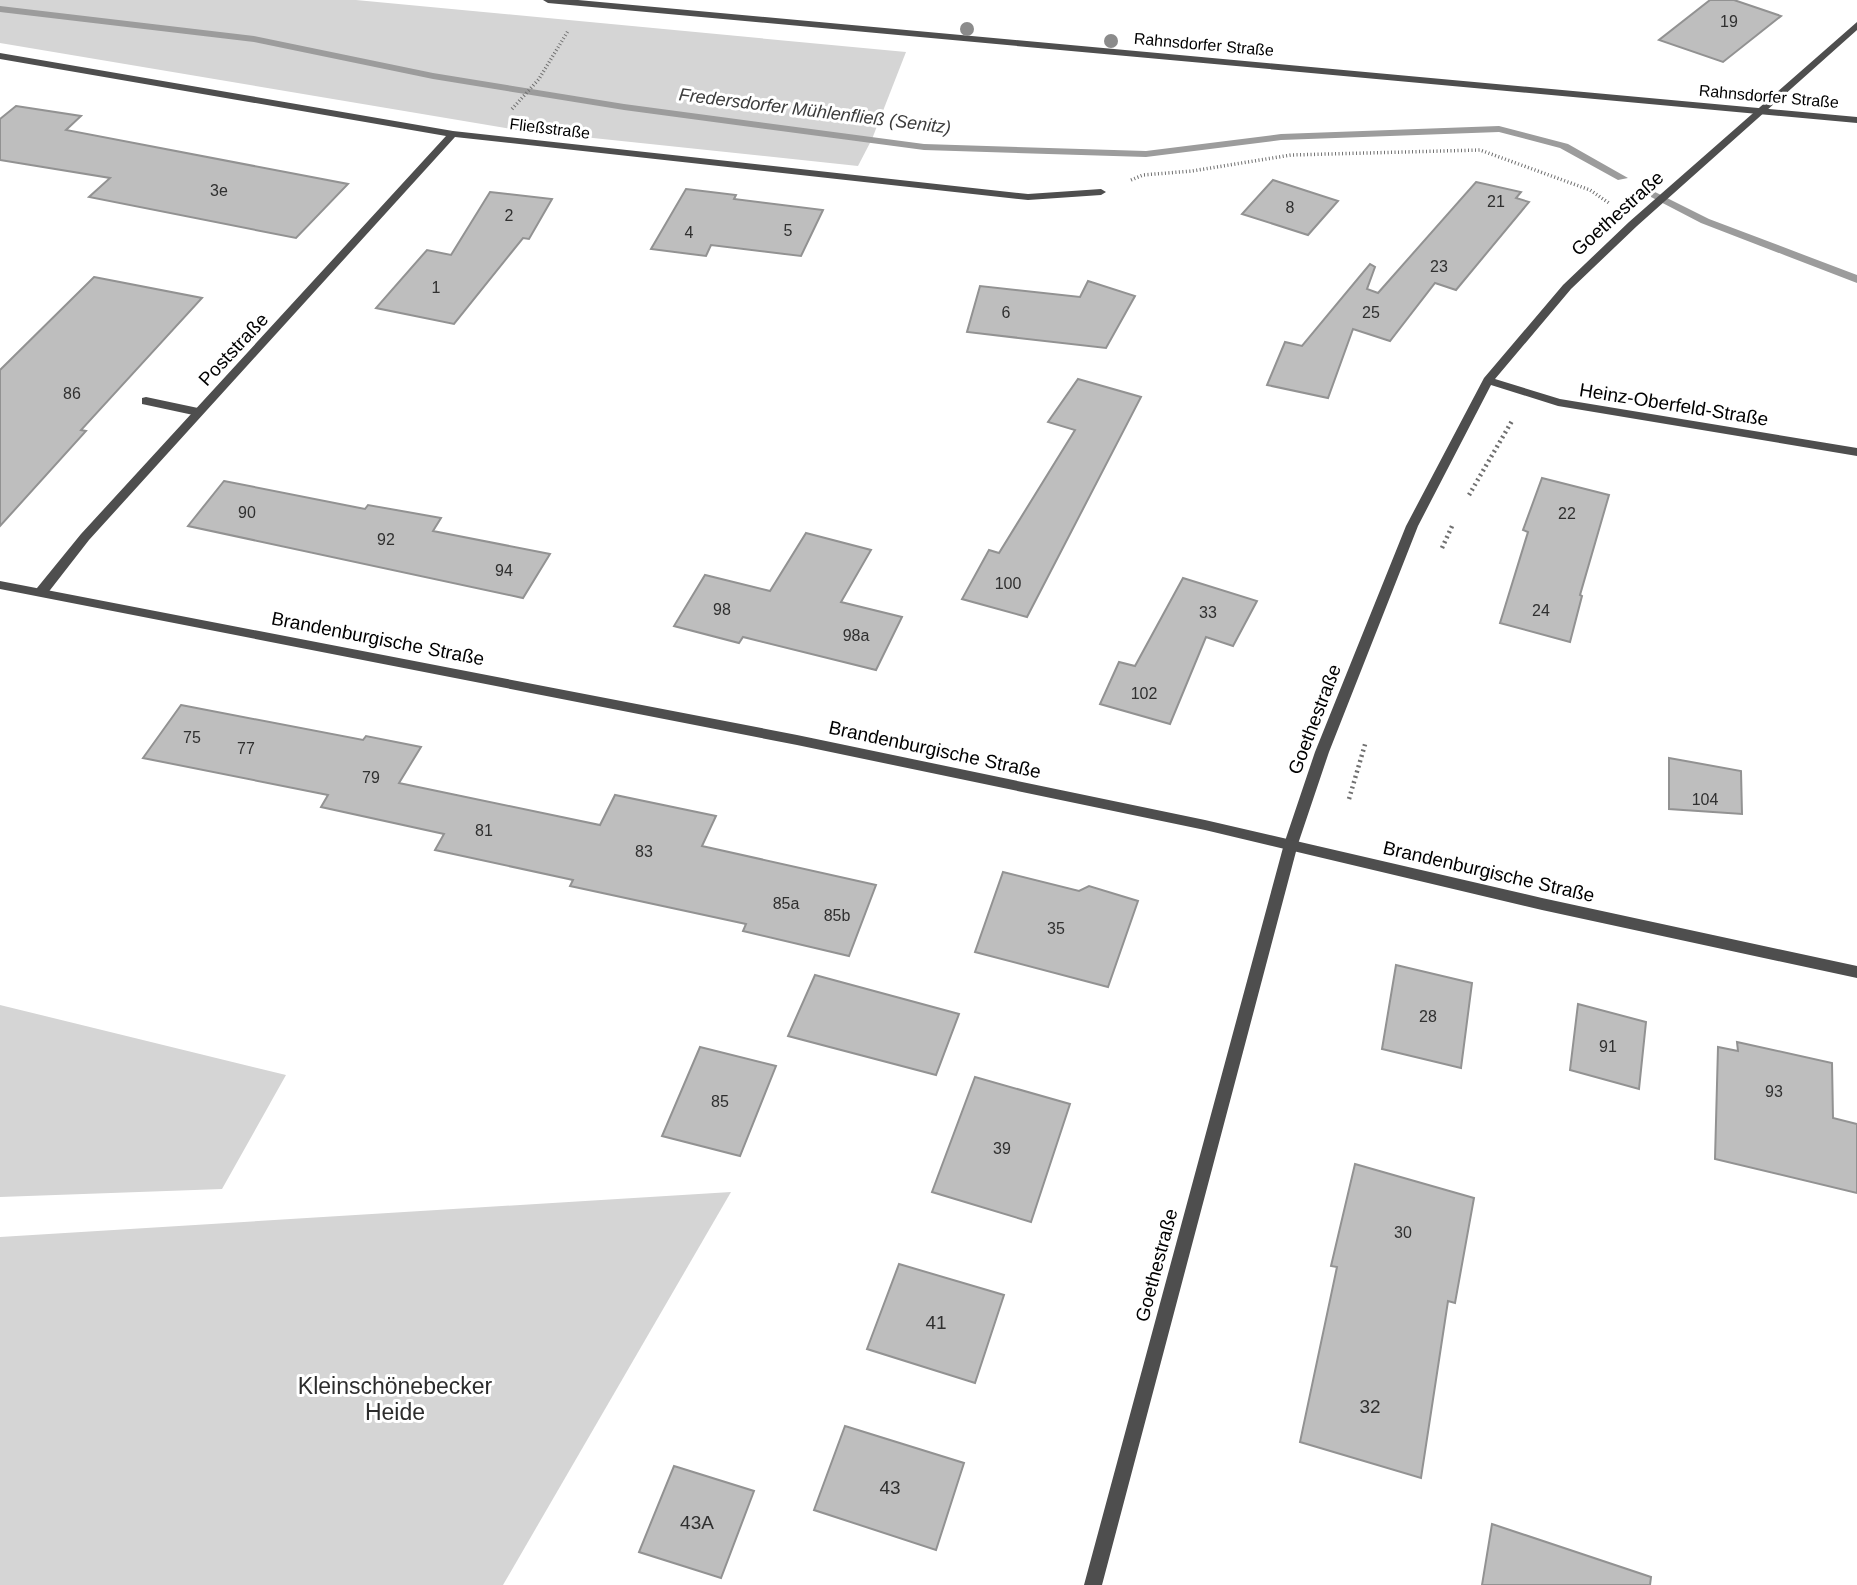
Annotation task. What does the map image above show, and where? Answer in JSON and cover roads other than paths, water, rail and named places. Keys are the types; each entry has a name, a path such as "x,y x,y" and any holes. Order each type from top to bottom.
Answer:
{"street":[{"name":"Rahnsdorfer Straße","path":"548,0 1857,120"},
{"name":"Goethestraße","path":"1093,1585 1291,844 1322,752 1412,526 1488,380 1567,287 1633,224 1857,25"},
{"name":"Fließstraße","path":"0,57 453,134 1028,197 1101,191"},
{"name":"Poststraße","path":"42,592 85,537 453,134"},
{"name":"Heinz-Oberfeld-Straße","path":"1488,380 1558,402 1857,452"},
{"path":"146,401 198,412"},
{"name":"Brandenburgische Straße","path":"0,585 784,737 1291,844 1542,904 1857,972"}],"waterway":[{"name":"Fredersdorfer Mühlenfließ (Senitz)","path":"0,9 254,39 433,76 624,107 924,147 1146,154 1281,137 1499,129 1564,146 1622,178"},
{"name":"Fredersdorfer Mühlenfließ (Senitz)","path":"1655,195 1705,221 1857,279"}],"park label":[{"name":"Kleinschönebecker Heide","path":"395,1399"}]}
